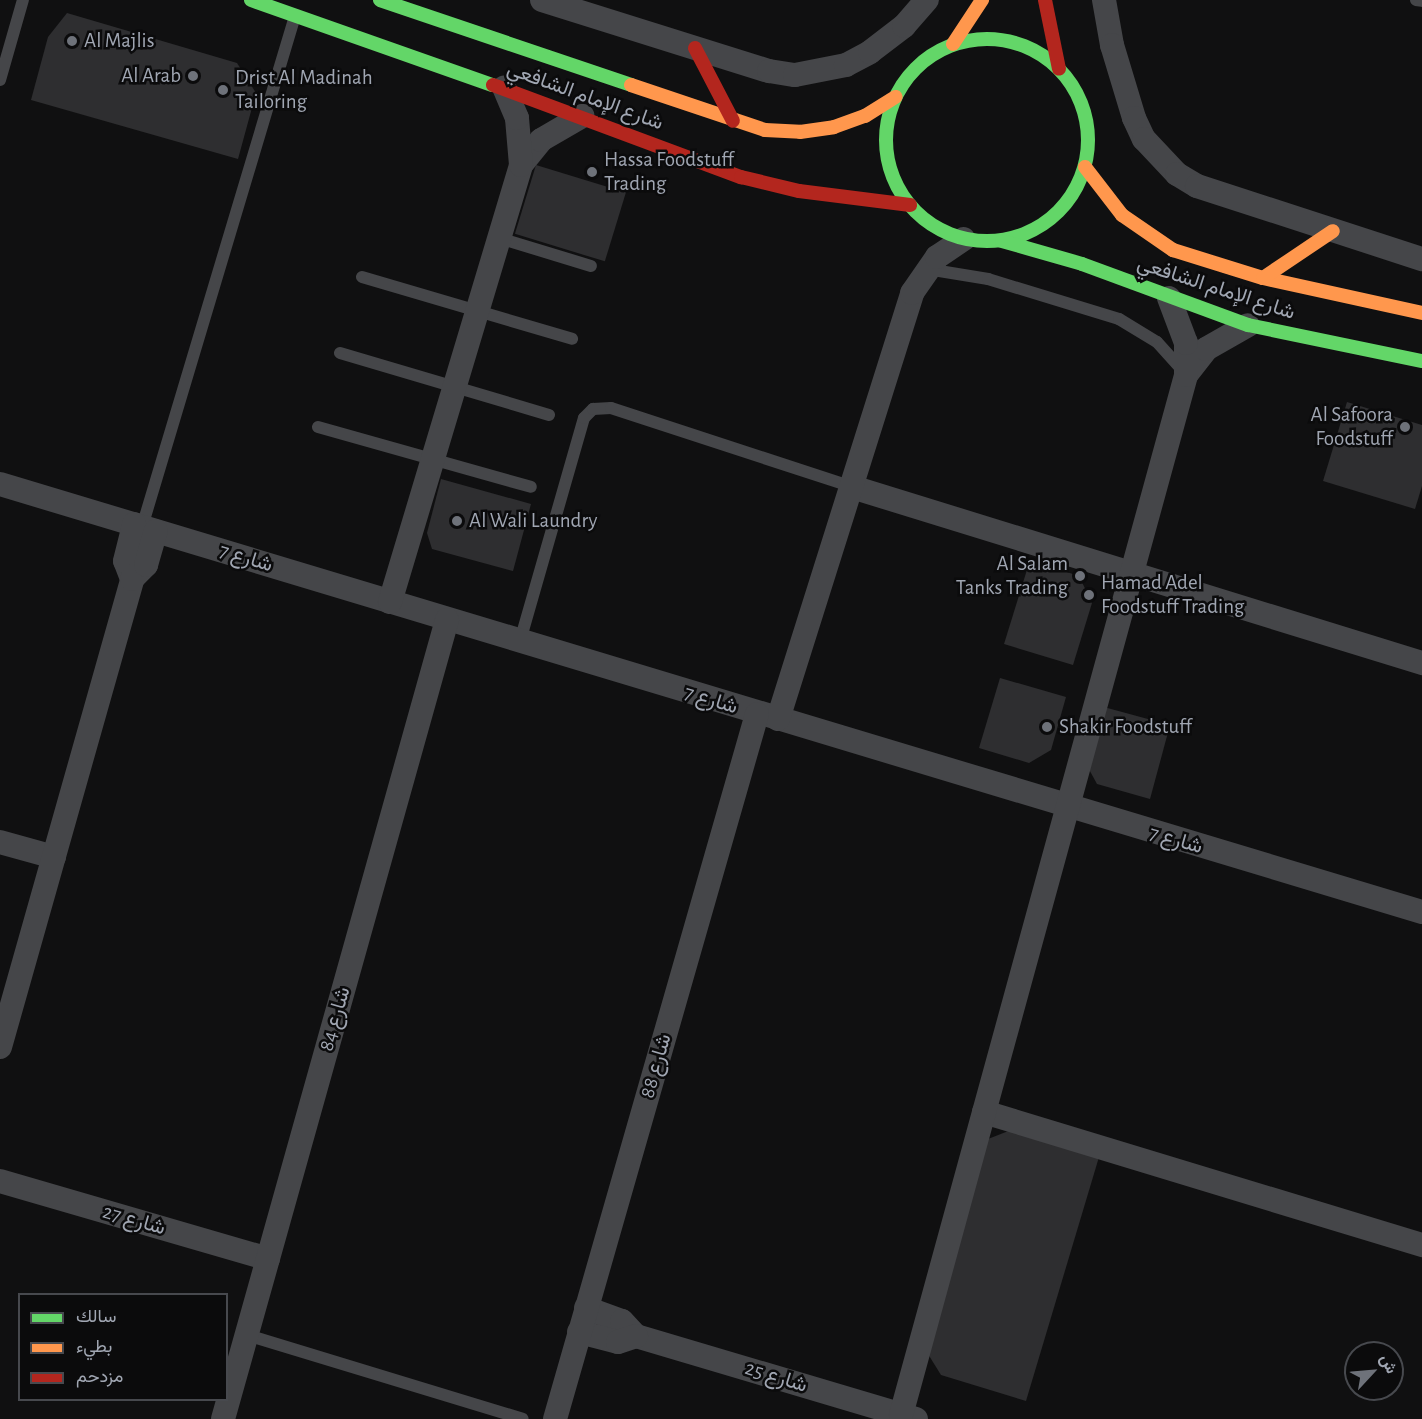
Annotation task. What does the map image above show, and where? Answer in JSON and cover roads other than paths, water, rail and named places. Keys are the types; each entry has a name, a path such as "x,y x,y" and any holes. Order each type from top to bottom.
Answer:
{"street":[{"name":"شارع الإمام الشافعي","path":"251,0 504,88 770,185 910,205"},
{"name":"شارع الإمام الشافعي","path":"380,0 732,121 765,130 800,132 834,127 865,116 896,97"},
{"path":"542,0 769,71 795,75 821,73 870,52 904,26 927,0"},
{"path":"953,45 982,0"},
{"path":"1045,0 1059,69"},
{"path":"1104,0 1112,45 1134,118 1159,159 1197,186 1422,259"},
{"path":"981,39 1010,41 1036,52 1059,69 1075,90 1085,115 1088,141 1085,167 1073,194 1054,216 1030,232 1002,241 964,239 934,226 910,205 895,181 887,153 887,124 896,97 910,74 930,57 953,45 981,39"},
{"path":"695,48 732,121"},
{"path":"390,602 521,165 517,118 504,88"},
{"path":"521,165 541,140 582,116"},
{"name":"شارع الإمام الشافعي","path":"1085,167 1116,208 1147,234 1173,250 1263,278 1422,313"},
{"path":"1263,278 1333,231"},
{"path":"926,269 964,239"},
{"name":"شارع الإمام الشافعي","path":"1002,241 1082,264 1169,298 1248,325 1422,361"},
{"name":"شارع 88","path":"555,1419 586,1308 767,717 852,487 912,293 926,269"},
{"path":"908,1417 984,1112 1186,375 1182,327 1169,298"},
{"path":"1186,375 1206,349 1248,325"},
{"name":"شارع 7","path":"0,484 1067,808 1422,912"},
{"path":"852,487 1422,663"},
{"path":"0,1047 132,579 146,565 144,527"},
{"name":"شارع 84","path":"223,1419 447,620"},
{"path":"0,842 54,857"},
{"path":"984,1112 1422,1245"},
{"name":"شارع 27","path":"0,1181 268,1259"},
{"name":"شارع 25","path":"586,1308 622,1321 636,1336 908,1417"},
{"name":"شارع 25","path":"579,1332 618,1342 636,1336"}],"lane":[{"path":"0,80 23,0"},
{"path":"1416,0 1422,1"},
{"path":"144,527 296,15"},
{"path":"499,238 591,266"},
{"path":"926,269 988,279 1119,319 1157,342 1186,375"},
{"path":"362,277 572,339"},
{"path":"340,353 549,415"},
{"path":"520,641 584,418 593,409 611,408 852,487"},
{"path":"318,427 531,487"},
{"path":"247,1335 524,1419"}],"place":[{"name":"Al Majlis","path":"72,41"},
{"name":"Al Arab","path":"193,76"},
{"name":"Drist Al Madinah Tailoring","path":"223,90"},
{"name":"Hassa Foodstuff Trading","path":"592,172"},
{"name":"Al Safoora Foodstuff","path":"1405,427"},
{"name":"Al Wali Laundry","path":"457,521"},
{"name":"Al Salam Tanks Trading","path":"1080,576"},
{"name":"Hamad Adel Foodstuff Trading","path":"1089,595"},
{"name":"Shakir Foodstuff","path":"1047,727"}]}
